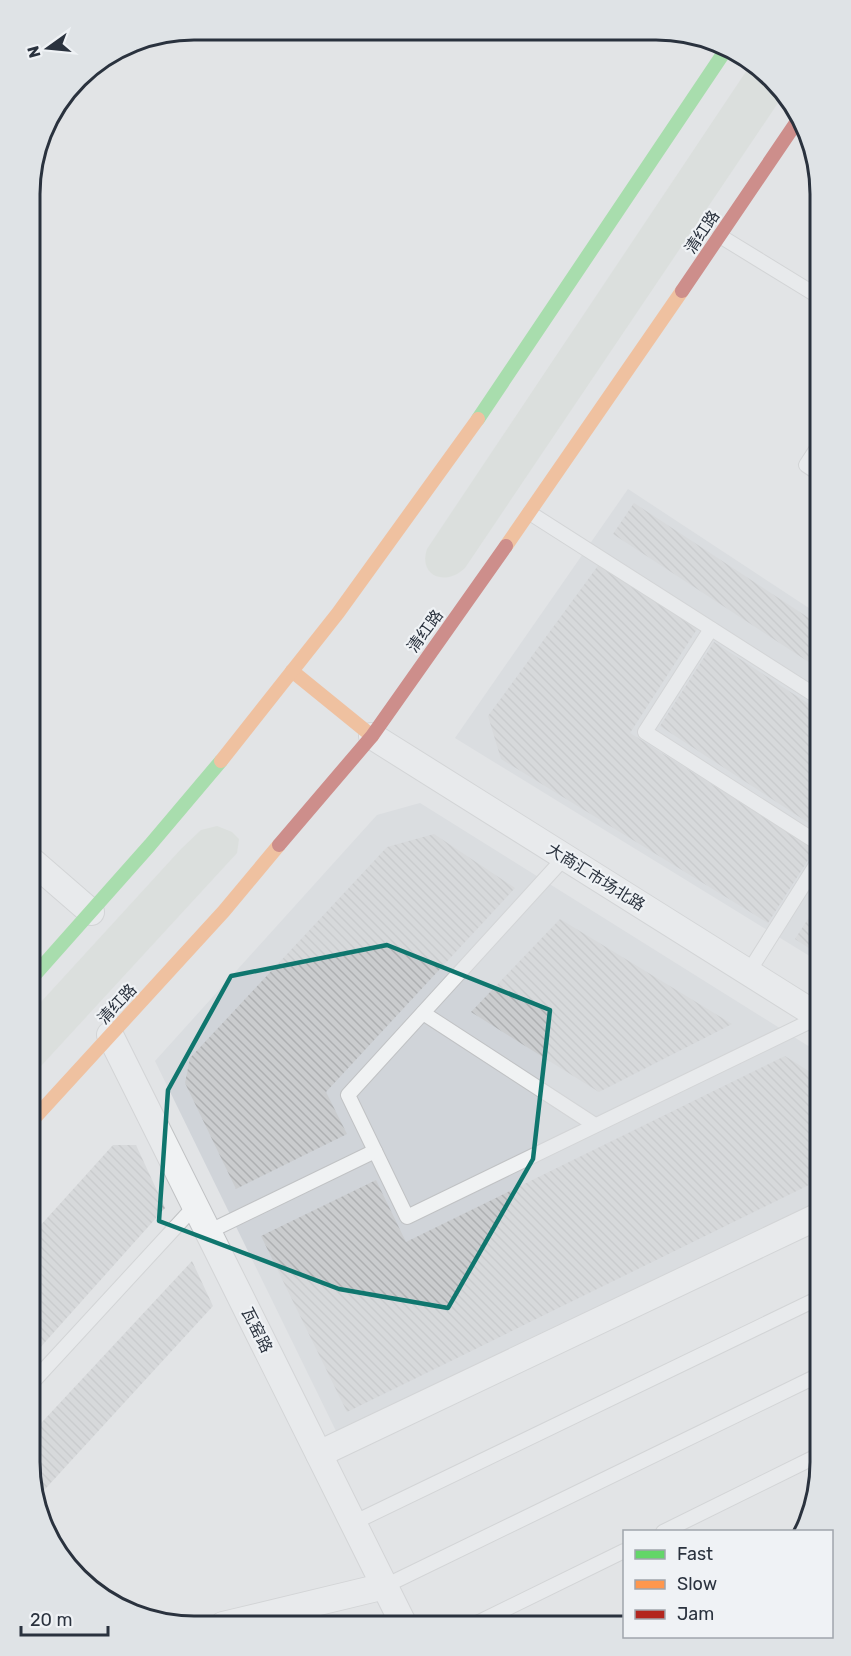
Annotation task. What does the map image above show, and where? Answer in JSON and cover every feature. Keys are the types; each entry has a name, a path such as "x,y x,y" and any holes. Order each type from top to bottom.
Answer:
{"main road":[{"path":"40,968 160,834 252,724 426,492 722,55"},
{"name":"清红路","path":"40,1112 224,911 372,736 530,513 795,125"},
{"path":"292,671 372,736"}],"street":[{"name":"大商汇市场北路","path":"372,736 810,1012"},
{"path":"40,868 91,912"},
{"name":"瓦窑路","path":"110,1035 400,1616"},
{"path":"319,1454 810,1220"},
{"path":"261,1616 385,1587"}],"lane":[{"path":"720,236 810,291"},
{"path":"530,513 810,692"},
{"path":"711,629 645,732 810,838"},
{"path":"565,857 348,1095 407,1217 810,1023"},
{"path":"748,973 810,874"},
{"path":"423,1013 595,1125"},
{"path":"208,1232 375,1151"},
{"path":"40,1374 195,1206"},
{"path":"353,1523 810,1302"},
{"path":"385,1587 810,1379"},
{"path":"667,1530 810,1459"},
{"path":"491,1616 623,1551"}],"highlighted area":[{"path":"387,945 550,1010 533,1159 448,1308 339,1289 159,1221 168,1090 231,976"}],"shaded area":[{"path":"747,70 779,102 465,568 449,577 435,576 426,566 427,549"},
{"path":"628,489 810,609 810,956 455,738"},
{"path":"420,803 810,1047 810,1207 337,1433 155,1061 377,815"},
{"path":"217,826 232,832 239,839 237,853 40,1067 40,1003 201,830"}],"building":[{"path":"634,503 810,619 810,663 613,534"},
{"path":"600,563 699,626 630,733 810,846 810,857 768,923 501,759 488,716"},
{"path":"714,642 810,705 810,824 660,726"},
{"path":"434,834 515,888 326,1092 347,1134 236,1189 185,1083 190,1058 387,847"},
{"path":"810,916 810,949 795,939"},
{"path":"560,919 732,1024 599,1092 471,1012"},
{"path":"785,1056 810,1072 810,1184 347,1412 261,1236 376,1180 406,1242"},
{"path":"113,1145 136,1145 165,1208 40,1348 40,1226"},
{"path":"192,1261 213,1306 43,1491 40,1424"}],"traffic: fast":[{"path":"478,419 722,55"},
{"path":"40,969 221,761"}],"traffic: slow":[{"path":"506,546 682,291"},
{"path":"221,761 338,613 478,419"},
{"path":"292,671 372,736"},
{"path":"40,1112 224,911 279,845"}],"traffic: jam":[{"path":"682,291 795,125"},
{"path":"279,845 372,736 506,546"}]}
